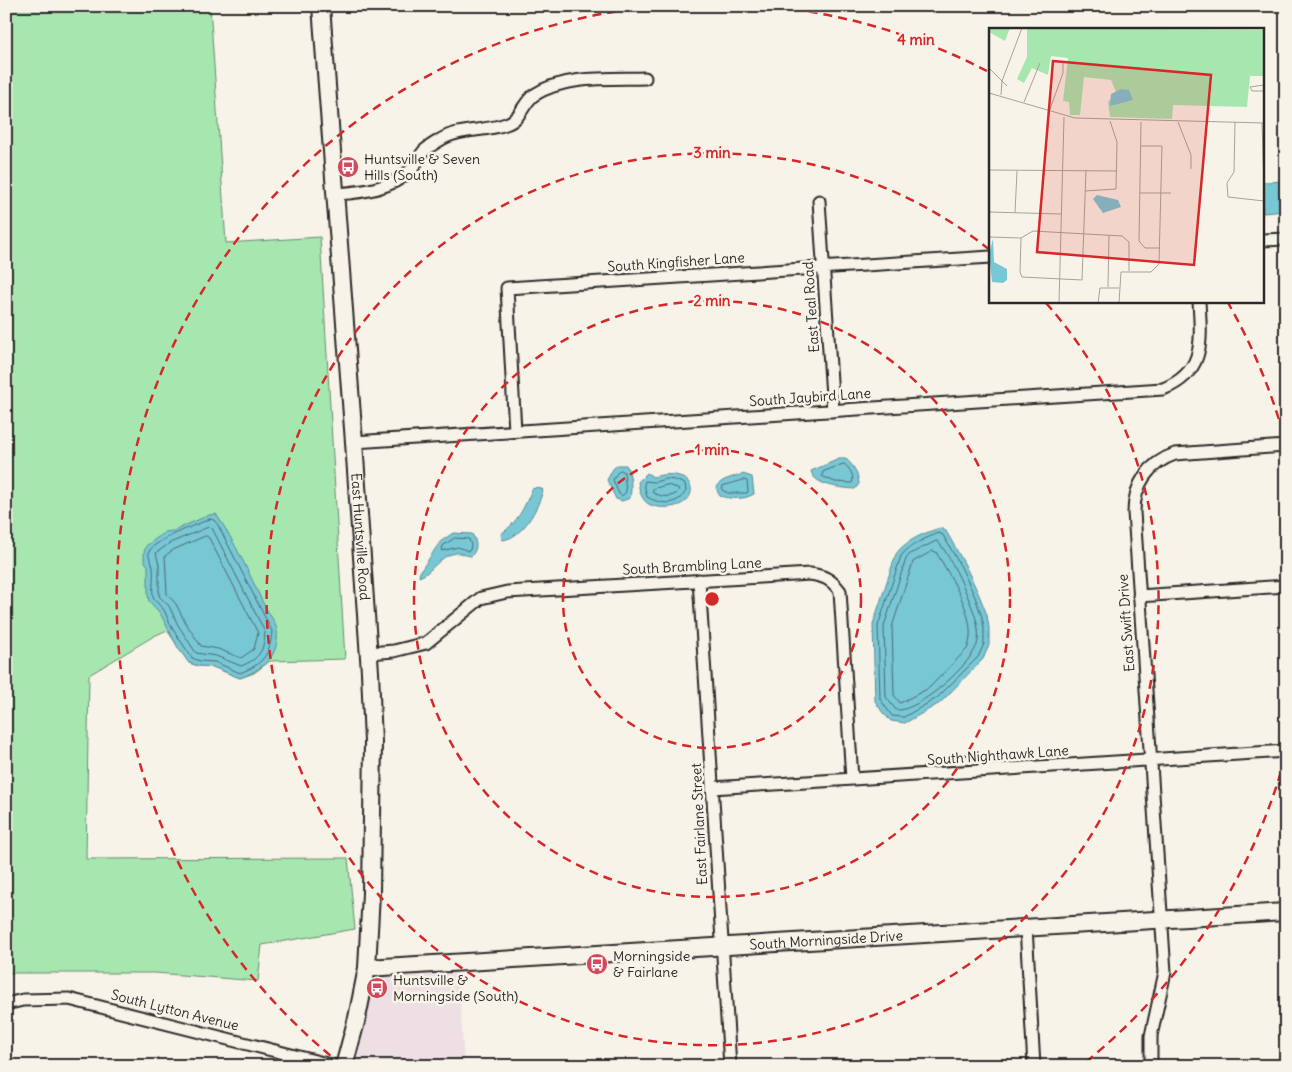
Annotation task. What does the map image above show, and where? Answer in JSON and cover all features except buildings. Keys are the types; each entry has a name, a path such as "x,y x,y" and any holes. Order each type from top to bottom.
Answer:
{"main road":[{"name":"East Huntsville Road","path":"321,6 337,194 369,653 373,742 371,893 367,968 357,1018 344,1066"},
{"name":"South Morningside Drive","path":"367,968 722,948 1026,927 1161,921 1286,912"}],"street":[{"path":"337,194 361,192 392,183 411,170 424,151 442,139 467,131 492,128 508,123 521,113 532,96 550,86 570,81 645,78"},
{"name":"East Teal Road","path":"819,200 833,411"},
{"path":"1264,240 1286,239"},
{"name":"South Kingfisher Lane","path":"515,432 507,288 989,258"},
{"name":"South Jaybird Lane","path":"354,442 1163,389 1181,380 1194,365 1198,356 1201,335 1199,302"},
{"name":"East Swift Drive","path":"1151,1066 1151,1036 1165,972 1134,503 1138,486 1148,471 1160,460 1175,454 1286,446"},
{"name":"South Brambling Lane","path":"369,653 394,651 426,642 482,598 507,592 810,574 823,575 833,582 840,591 852,779"},
{"name":"East Fairlane Street","path":"699,580 730,1066"},
{"path":"1139,596 1286,586"},
{"name":"South Nighthawk Lane","path":"712,788 1286,752"},
{"path":"1026,927 1034,1066"},
{"name":"South Lytton Avenue","path":"6,1004 23,1000 69,998 335,1066"}],"shaded area":[{"path":"458,962 464,1066 344,1066 367,968"}],"green space":[{"path":"6,6 210,6 226,243 320,237 345,659 270,661 254,673 240,678 213,667 189,663 167,630 89,675 86,859 348,858 355,929 262,945 258,981 155,973 6,973"}],"water":[{"path":"1286,181 1286,211 1264,213 1264,182"},
{"path":"839,459 846,459 855,470 859,484 855,489 829,485 817,480 813,476 811,471"},
{"path":"617,465 626,465 630,476 630,498 622,501 616,499 607,480"},
{"path":"647,473 653,477 669,474 681,476 688,482 691,489 690,496 684,502 673,507 658,507 649,504 641,495 638,482"},
{"path":"743,474 752,477 754,494 737,498 720,496 717,491 719,484"},
{"path":"538,487 543,490 534,513 516,534 502,540 501,534 512,525 520,514 532,489"},
{"path":"216,514 241,558 277,631 275,648 268,661 255,671 240,678 213,667 189,663 178,648 160,613 149,601 148,596 148,566 144,560 146,546 165,532 173,531 209,515"},
{"path":"940,528 946,531 979,595 987,615 989,645 983,659 940,703 905,723 891,721 875,701 873,624 896,554 910,541"},
{"path":"453,533 472,534 476,545 475,551 471,556 458,553 450,554 419,577 420,572 440,542"}],"place":[{"name":"Huntsville & Seven Hills (South)","path":"348,167"},
{"name":"Morningside & Fairlane","path":"597,964"},
{"name":"Huntsville & Morningside (South)","path":"377,988"}]}
